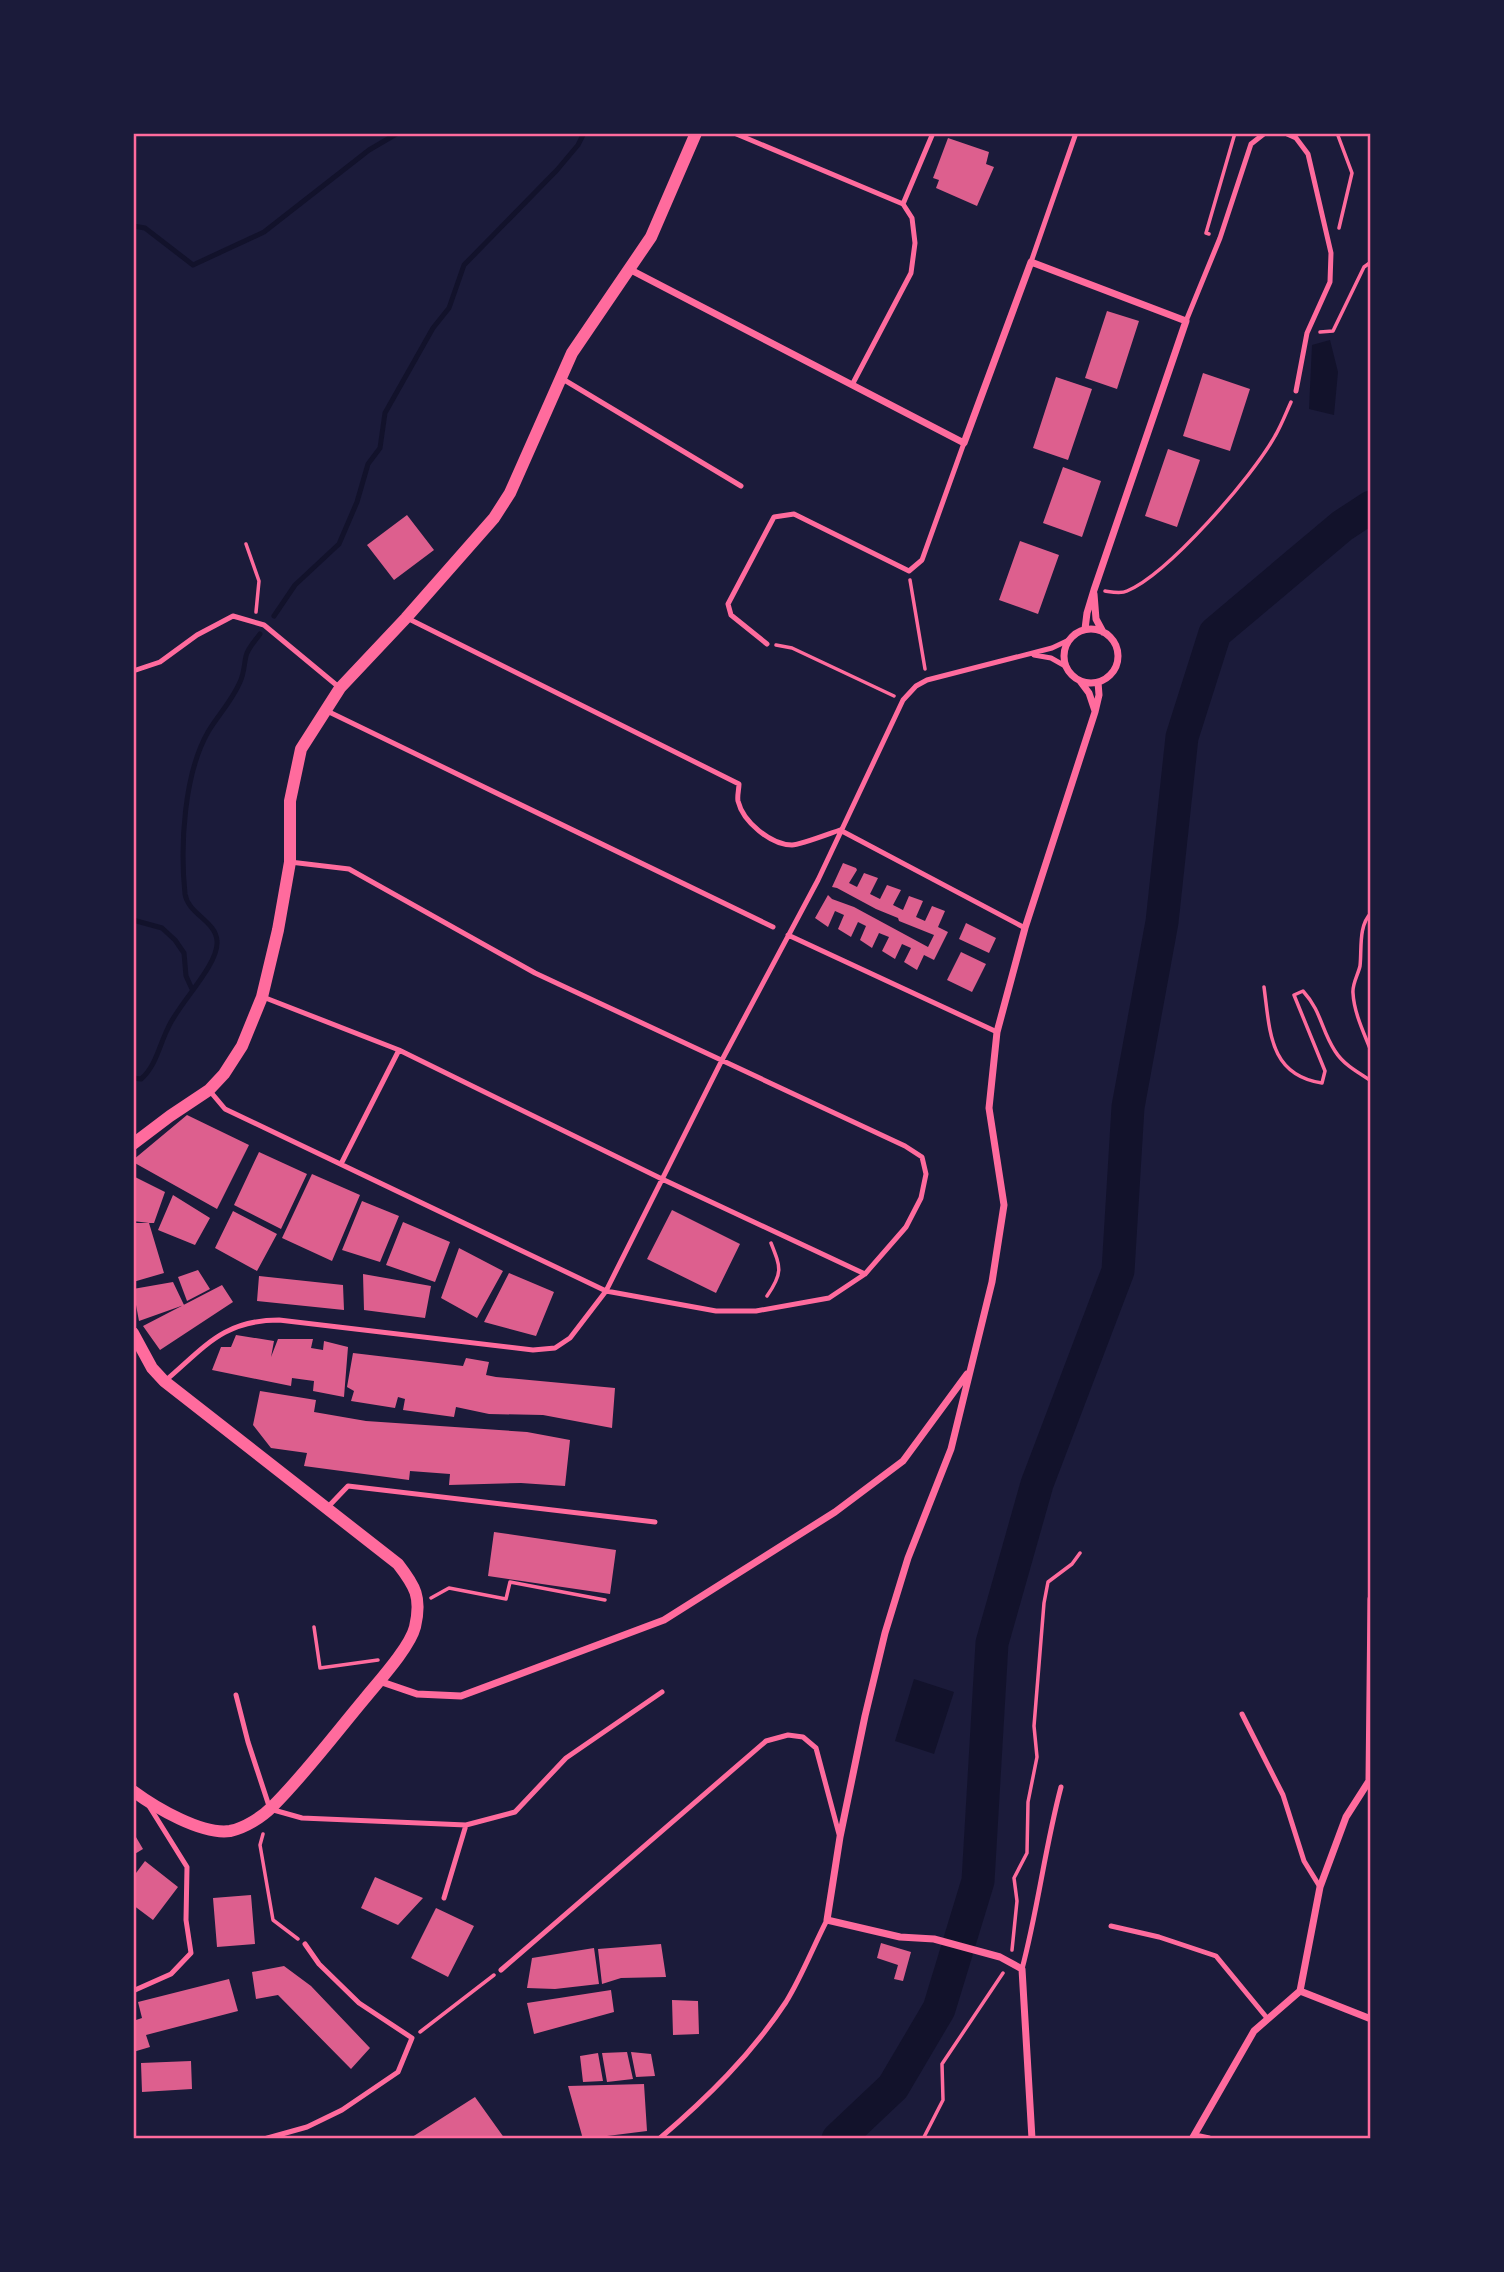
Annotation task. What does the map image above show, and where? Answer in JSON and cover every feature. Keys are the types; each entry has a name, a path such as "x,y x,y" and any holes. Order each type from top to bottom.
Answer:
{"street":[{"path":"133,1144 170,1115 209,1090 224,1074 242,1046 262,997 278,930 289,862 290,801 301,749 340,688 494,518 510,493 572,353 651,237 696,133"},
{"path":"629,269 964,443 1031,261 1186,321 1094,590 1084,629 1069,640 1065,649 1067,667 1080,680 1095,712"},
{"path":"1080,680 1098,682 1113,672 1117,663 1116,645 1103,632 1096,619 1094,590"},
{"path":"1084,629 1103,632"},
{"path":"1032,2139 1022,1969 1000,1957 934,1939 900,1937 827,1920 840,1837 885,1633 908,1558 951,1449 992,1282 1004,1205 989,1108 997,1032 1025,928 1095,712 1099,695 1098,682"},
{"path":"133,1333 152,1368 164,1381 398,1563 414,1585 417,1606 414,1630 379,1681 270,1809 249,1824 231,1831 211,1830 188,1822 133,1791"},
{"path":"379,1681 417,1694 461,1696 664,1620 835,1512 903,1461 970,1370"},
{"path":"1209,2139 1194,2137 1254,2031 1300,1991 1320,1887 1346,1817 1369,1781 1371,1599"},
{"path":"1300,1991 1371,2019"}],"lane":[{"path":"734,133 903,204 912,218 915,243 911,274 852,385"},
{"path":"903,204 933,133"},
{"path":"1031,261 1076,133"},
{"path":"1186,321 1220,238 1251,144 1265,133"},
{"path":"1285,133 1296,138 1308,154 1331,253 1330,282 1307,333 1296,391"},
{"path":"561,378 741,486"},
{"path":"767,643 731,615 728,604 774,517 794,514 909,571 922,560 964,443"},
{"path":"133,671 160,662 197,635 233,616 264,625 340,688"},
{"path":"406,618 739,784 737,800 745,814 759,831 777,841 793,845 840,830 1025,928"},
{"path":"164,1381 215,1338 232,1327 255,1320 279,1320 533,1350 555,1348 570,1338 606,1291 722,1060 818,880 903,700 916,686 927,680 1031,654 1069,640"},
{"path":"1031,654 1051,658 1067,667"},
{"path":"325,710 772,927"},
{"path":"209,1090 225,1110 606,1291 716,1311 756,1311 829,1298 864,1274 906,1227 921,1198 926,1174 922,1157 905,1146 535,973 349,869 289,862"},
{"path":"788,935 997,1032"},
{"path":"262,997 399,1051 864,1274"},
{"path":"341,1164 370,1102 399,1051"},
{"path":"327,1508 348,1486 655,1522"},
{"path":"236,1695 270,1809 302,1818 466,1825 515,1812 566,1759 662,1692"},
{"path":"1242,1714 1283,1795 1304,1861 1320,1887"},
{"path":"500,1970 766,1741 788,1735 803,1737 816,1748 840,1837"},
{"path":"1022,1969 1035,1921 1052,1820 1061,1787"},
{"path":"135,1990 171,1974 191,1953 186,1920 187,1867 146,1800"},
{"path":"444,1898 466,1825"},
{"path":"659,2139 734,2071 786,2001 827,1920"},
{"path":"1111,1926 1159,1937 1216,1956 1267,2018"},
{"path":"264,2139 307,2127 342,2110 398,2072 412,2038 359,2003 319,1964 305,1944"}],"path":[{"path":"1220,238 1206,233 1234,133"},
{"path":"1331,253 1352,173 1337,133"},
{"path":"1334,331 1364,267 1371,262"},
{"path":"1094,590 1124,593 1151,576 1181,549 1251,473 1275,437 1296,391"},
{"path":"246,544 259,582 259,600 254,620"},
{"path":"909,571 927,680"},
{"path":"767,643 792,648 903,700"},
{"path":"1371,913 1367,917 1360,945 1360,967 1352,991 1360,1024 1371,1051"},
{"path":"1264,987 1270,1029 1278,1055 1292,1072 1304,1080 1322,1083 1325,1071 1294,995 1303,991 1315,1005 1334,1050 1353,1070 1370,1080 1371,1073"},
{"path":"756,1311 780,1273 780,1264 765,1228"},
{"path":"923,2139 943,2100 942,2064 1011,1961 1017,1901 1014,1878 1027,1853 1028,1802 1037,1757 1034,1726 1044,1603 1048,1582 1072,1564 1080,1553"},
{"path":"417,1606 449,1588 506,1599 510,1582 605,1600"},
{"path":"314,1627 320,1668 397,1657"},
{"path":"270,1809 260,1845 273,1920 305,1944"},
{"path":"412,2038 500,1970"}],"shaded area":[{"path":"1330,340 1338,372 1334,415 1309,409 1312,345"},
{"path":"914,1679 954,1692 934,1754 895,1741"}],"building":[{"path":"948,138 989,152 986,164 994,167 977,206 936,188 939,180 933,178"},
{"path":"1107,311 1139,321 1117,389 1085,378"},
{"path":"1203,373 1250,389 1230,451 1183,436"},
{"path":"1056,377 1092,389 1068,460 1033,448"},
{"path":"1168,449 1200,460 1177,527 1145,516"},
{"path":"1063,467 1101,481 1082,537 1043,523"},
{"path":"407,515 434,550 394,580 367,545"},
{"path":"1020,541 1059,555 1038,614 999,600"},
{"path":"843,863 856,868 849,883 857,887 864,873 878,878 870,894 880,899 887,885 901,890 893,905 903,910 909,896 923,901 916,917 925,921 932,906 945,911 938,927 948,932 934,960 924,955 917,970 904,962 911,948 902,944 895,959 882,951 889,937 879,933 872,948 860,940 866,926 858,922 851,937 838,929 844,915 835,911 828,927 815,918 828,895 928,947 934,935 899,921 898,918 832,887"},
{"path":"966,923 996,938 989,953 959,939"},
{"path":"961,952 986,964 972,992 947,980"},
{"path":"187,1115 249,1145 217,1209 133,1162"},
{"path":"259,1152 307,1174 281,1229 234,1205"},
{"path":"312,1174 360,1195 332,1261 282,1238"},
{"path":"133,1176 165,1192 154,1223 133,1221"},
{"path":"173,1195 210,1218 195,1245 158,1230"},
{"path":"362,1201 399,1216 380,1262 342,1250"},
{"path":"672,1210 740,1244 716,1293 647,1259"},
{"path":"233,1211 277,1234 257,1271 215,1248"},
{"path":"403,1222 450,1242 435,1282 386,1265"},
{"path":"133,1223 149,1223 164,1273 133,1282"},
{"path":"459,1248 503,1271 477,1318 441,1298"},
{"path":"198,1270 210,1289 187,1301 178,1277"},
{"path":"509,1273 554,1292 536,1336 484,1322"},
{"path":"363,1274 431,1286 425,1318 364,1310"},
{"path":"259,1276 343,1285 344,1310 257,1301"},
{"path":"173,1282 184,1305 139,1321 133,1289"},
{"path":"222,1285 233,1302 160,1350 143,1326"},
{"path":"236,1335 274,1341 271,1357 278,1339 313,1339 311,1348 323,1350 324,1341 348,1347 344,1397 313,1391 314,1381 292,1378 291,1386 212,1370 221,1347 231,1347"},
{"path":"353,1353 463,1366 466,1358 489,1362 486,1375 615,1388 612,1428 543,1415 489,1414 456,1407 454,1417 403,1410 405,1399 398,1397 395,1408 351,1401 354,1391 347,1387"},
{"path":"260,1391 316,1400 314,1412 366,1421 527,1432 570,1440 565,1486 521,1483 449,1485 450,1474 410,1471 409,1480 304,1466 307,1453 271,1448 253,1425"},
{"path":"494,1532 616,1550 610,1594 488,1576"},
{"path":"133,1832 143,1849 133,1855"},
{"path":"145,1861 178,1887 153,1920 133,1905 133,1877"},
{"path":"375,1877 423,1898 398,1925 361,1908"},
{"path":"251,1895 255,1944 217,1947 213,1898"},
{"path":"436,1908 474,1926 448,1977 411,1958"},
{"path":"881,1943 911,1952 903,1981 894,1979 898,1965 877,1958"},
{"path":"661,1944 666,1977 621,1978 602,1984 598,1949"},
{"path":"594,1948 599,1984 555,1989 527,1988 532,1958"},
{"path":"284,1966 311,1986 370,2048 351,2069 278,1995 256,1999 252,1972"},
{"path":"229,1979 238,2011 146,2035 150,2047 133,2052 133,2021 142,2018 138,2002"},
{"path":"611,1990 614,2012 534,2034 527,2003"},
{"path":"672,2000 698,2001 699,2034 673,2035"},
{"path":"627,2052 633,2079 607,2082 602,2053"},
{"path":"631,2052 651,2054 655,2076 636,2077"},
{"path":"598,2053 603,2081 583,2082 580,2056"},
{"path":"191,2061 192,2089 142,2092 141,2063"},
{"path":"644,2084 647,2131 583,2139 568,2086"},
{"path":"475,2097 505,2139 409,2139"}],"waterway":[{"path":"133,226 145,228 193,265 264,232 369,150 398,133"},
{"path":"274,616 295,585 339,544 357,502 368,464 380,448 385,413 433,328 449,308 464,265 557,170 578,145 584,133"},
{"path":"838,2139 893,2087 939,2009 978,1881 992,1643 1037,1484 1118,1271 1128,1107 1162,922 1182,737 1215,633 1342,526 1371,507"},
{"path":"133,1078 141,1079 150,1068 173,1018 205,973 216,951 217,941 212,928 191,907 185,894 183,854 186,810 200,749 208,732 237,689 247,653 260,634"},
{"path":"133,920 162,928 175,940 184,953 186,976 192,989"}]}
